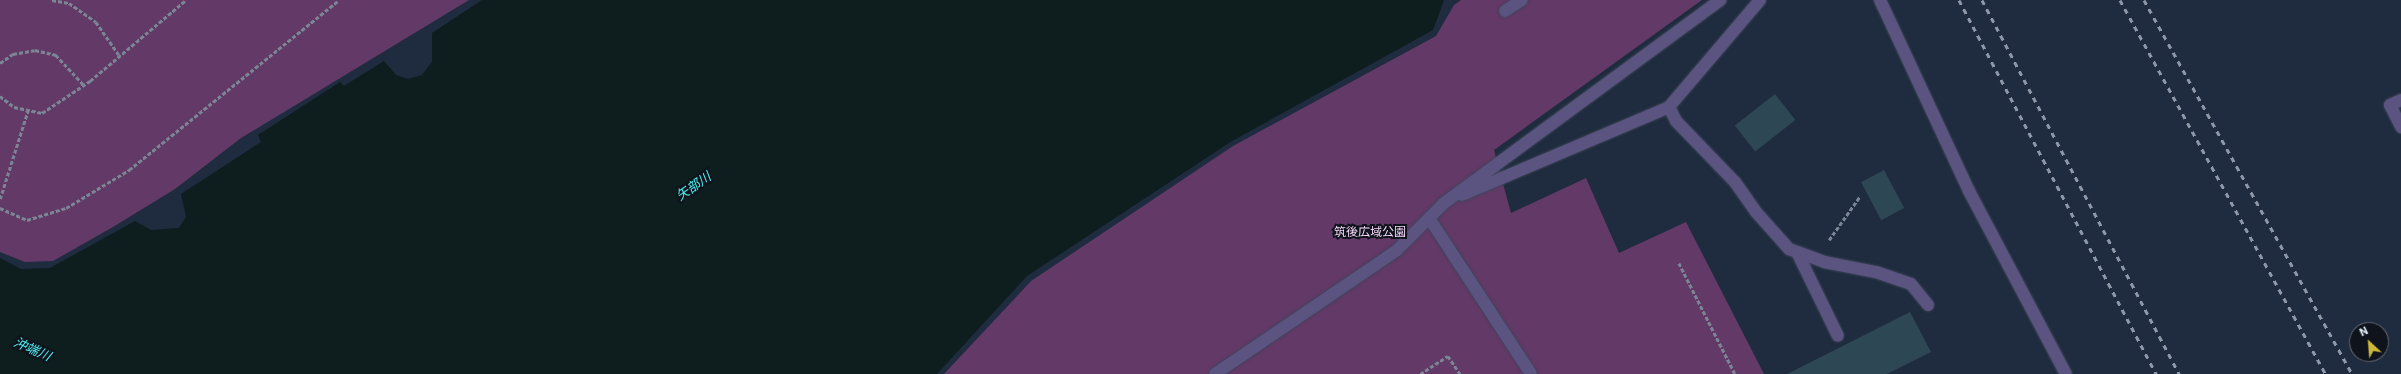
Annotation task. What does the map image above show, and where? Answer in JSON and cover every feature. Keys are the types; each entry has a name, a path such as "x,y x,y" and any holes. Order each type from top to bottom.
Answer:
{"street":[{"path":"1505,12 1522,0"},
{"path":"1215,374 1396,251 1444,203 1720,0"},
{"path":"1444,203 1574,150 1670,107 1760,0"},
{"path":"1880,0 1969,191 2066,374"},
{"path":"2401,100 2390,105 2401,127"},
{"path":"1670,107 1676,121 1735,182 1756,212 1789,249 1819,260 1876,272 1911,284 1928,305"},
{"path":"1429,218 1531,374"},
{"path":"1797,252 1838,336"}],"path":[{"path":"52,0 69,3 96,22 119,55"},
{"path":"0,96 14,107 42,113 85,85 186,0"},
{"path":"0,208 27,220 66,208 129,170 339,0"},
{"path":"0,63 13,54 35,50 49,53 56,55 73,70 85,85"},
{"path":"0,199 28,110"},
{"path":"1819,260 1834,231 1860,196"},
{"path":"1679,263 1735,374"},
{"path":"1420,374 1448,356 1460,374"}],"green space":[{"path":"0,0 469,0 241,138 175,189 113,227 53,261 25,262 0,252"},
{"name":"筑後広域公園","path":"1461,0 1702,0 1494,150 1511,213 1586,178 1619,253 1686,222 1764,374 944,374 1031,281 1233,146 1436,36 1454,5"}],"water":[{"path":"482,0 1444,0 1433,30 1232,141 1027,276 937,374 0,374 0,258 21,269 50,268 135,221 151,230 179,228 186,217 181,194 261,142 258,135 340,82 344,86 384,61 396,75 408,79 422,75 432,62 432,33"}],"building":[{"path":"1775,94 1795,120 1755,151 1735,125"},
{"path":"1884,170 1904,208 1881,220 1861,182"},
{"path":"1910,312 1931,352 1887,374 1787,374"}],"railway":[{"path":"1959,0 2156,374"},
{"path":"1982,0 2179,374"},
{"path":"2120,0 2326,374"},
{"path":"2144,0 2352,374"}],"water label":[{"name":"矢部川","path":"694,187"},
{"name":"沖端川","path":"32,350"}]}
